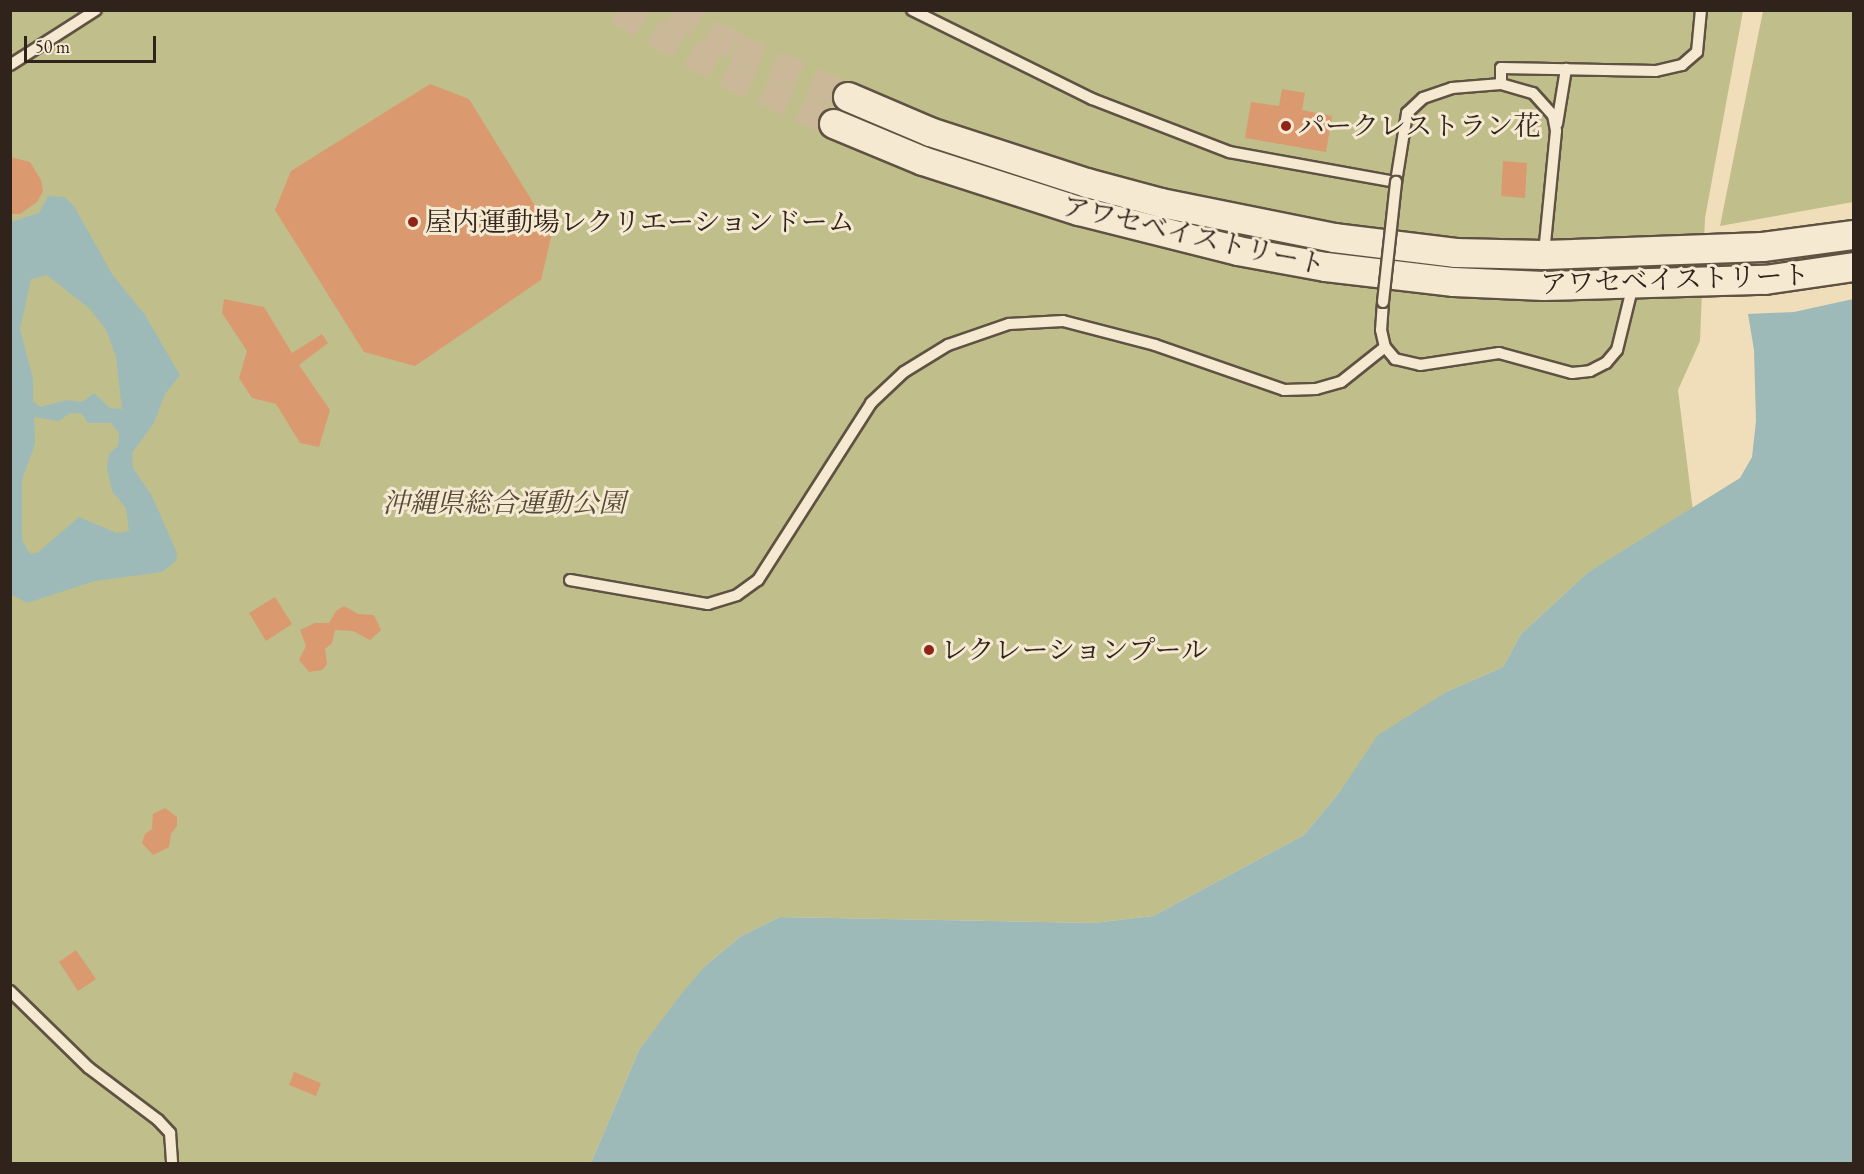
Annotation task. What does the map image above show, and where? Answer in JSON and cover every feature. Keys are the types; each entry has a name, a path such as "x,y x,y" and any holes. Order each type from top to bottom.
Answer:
{"main road":[{"name":"アワセベイストリート","path":"848,97 1013,160 1161,203 1334,238 1456,253 1544,255 1763,247 1854,236"},
{"name":"アワセベイストリート","path":"834,124 923,160 1016,192 1151,231 1238,251 1326,267 1454,282 1633,285 1765,280 1854,267"}],"lane":[{"path":"10,65 96,10"},
{"path":"912,10 1092,99 1229,152 1396,182"},
{"path":"1501,84 1501,68 1656,71 1682,65 1697,52 1701,10"},
{"path":"1544,255 1556,130 1566,69"},
{"path":"1556,130 1554,115 1533,93 1501,84 1452,88 1424,98 1407,114 1396,182 1383,302 1381,330 1385,346 1395,358 1420,365 1499,353 1572,373 1590,371 1606,363 1617,350 1633,285"},
{"path":"570,580 708,604 736,595 758,580 872,403 904,372 948,345 1009,324 1063,321 1155,345 1284,390 1316,389 1341,382 1385,346"},
{"path":"10,991 89,1068 158,1120 170,1133 172,1164"}],"green space":[{"name":"沖縄県総合運動公園","path":"10,11 1743,11 1705,218 1700,341 1678,390 1693,511 1587,573 1521,634 1503,667 1448,691 1341,790 1304,835 1153,916 1093,923 780,917 741,936 704,967 639,1050 591,1163 11,1163"},
{"path":"1763,11 1853,11 1853,202 1720,226"}],"water":[{"path":"48,196 64,197 74,206 112,274 145,315 180,375 165,394 154,423 132,453 133,468 152,496 177,553 176,561 162,572 95,581 27,603 10,594 11,222 39,213","holes":["47,275 90,309 106,330 116,357 122,409 110,408 94,393 82,402 67,400 40,407 33,401 33,379 20,329 31,279","70,413 82,414 88,423 111,423 119,433 118,446 109,454 107,468 112,491 126,508 129,531 117,533 79,517 37,553 30,554 22,540 22,480 35,444 34,417 59,421"]},
{"path":"1853,299 1853,1163 591,1163 639,1050 682,993 704,967 741,936 780,917 1093,923 1153,916 1304,835 1341,790 1378,735 1448,691 1503,667 1521,634 1587,573 1740,478 1752,457 1756,421 1754,350 1748,314 1794,312"}],"building":[{"name":"屋内運動場レクリエーションドーム","path":"430,84 469,99 552,233 541,280 415,366 364,352 275,210 291,171"},
{"path":"1282,89 1305,93 1302,110 1332,116 1326,152 1245,138 1251,102 1279,106"},
{"path":"10,157 30,162 41,180 43,191 37,202 20,214 10,214"},
{"path":"1503,161 1527,163 1525,198 1501,196"},
{"path":"224,299 264,307 292,353 322,334 328,343 299,365 330,410 319,447 300,443 276,404 252,398 239,378 247,351 222,313"},
{"path":"275,597 292,624 266,641 249,613"},
{"path":"344,606 358,614 374,615 381,630 370,640 353,631 335,630 332,643 325,649 327,664 322,670 309,672 299,660 306,646 300,630 315,623 329,623 336,611"},
{"path":"165,808 177,817 177,826 171,834 169,847 153,855 142,843 145,834 152,829 153,814"},
{"path":"76,950 96,979 78,991 59,962"},
{"path":"294,1072 321,1083 316,1096 289,1085"}],"tunnel":[{"path":"618,10 725,73 834,124"},
{"path":"673,10 735,47 848,97"}],"place":[{"name":"パークレストラン花","path":"1286,126"},
{"name":"屋内運動場レクリエーションドーム","path":"413,222"},
{"name":"レクレーションプール","path":"929,650"}]}
